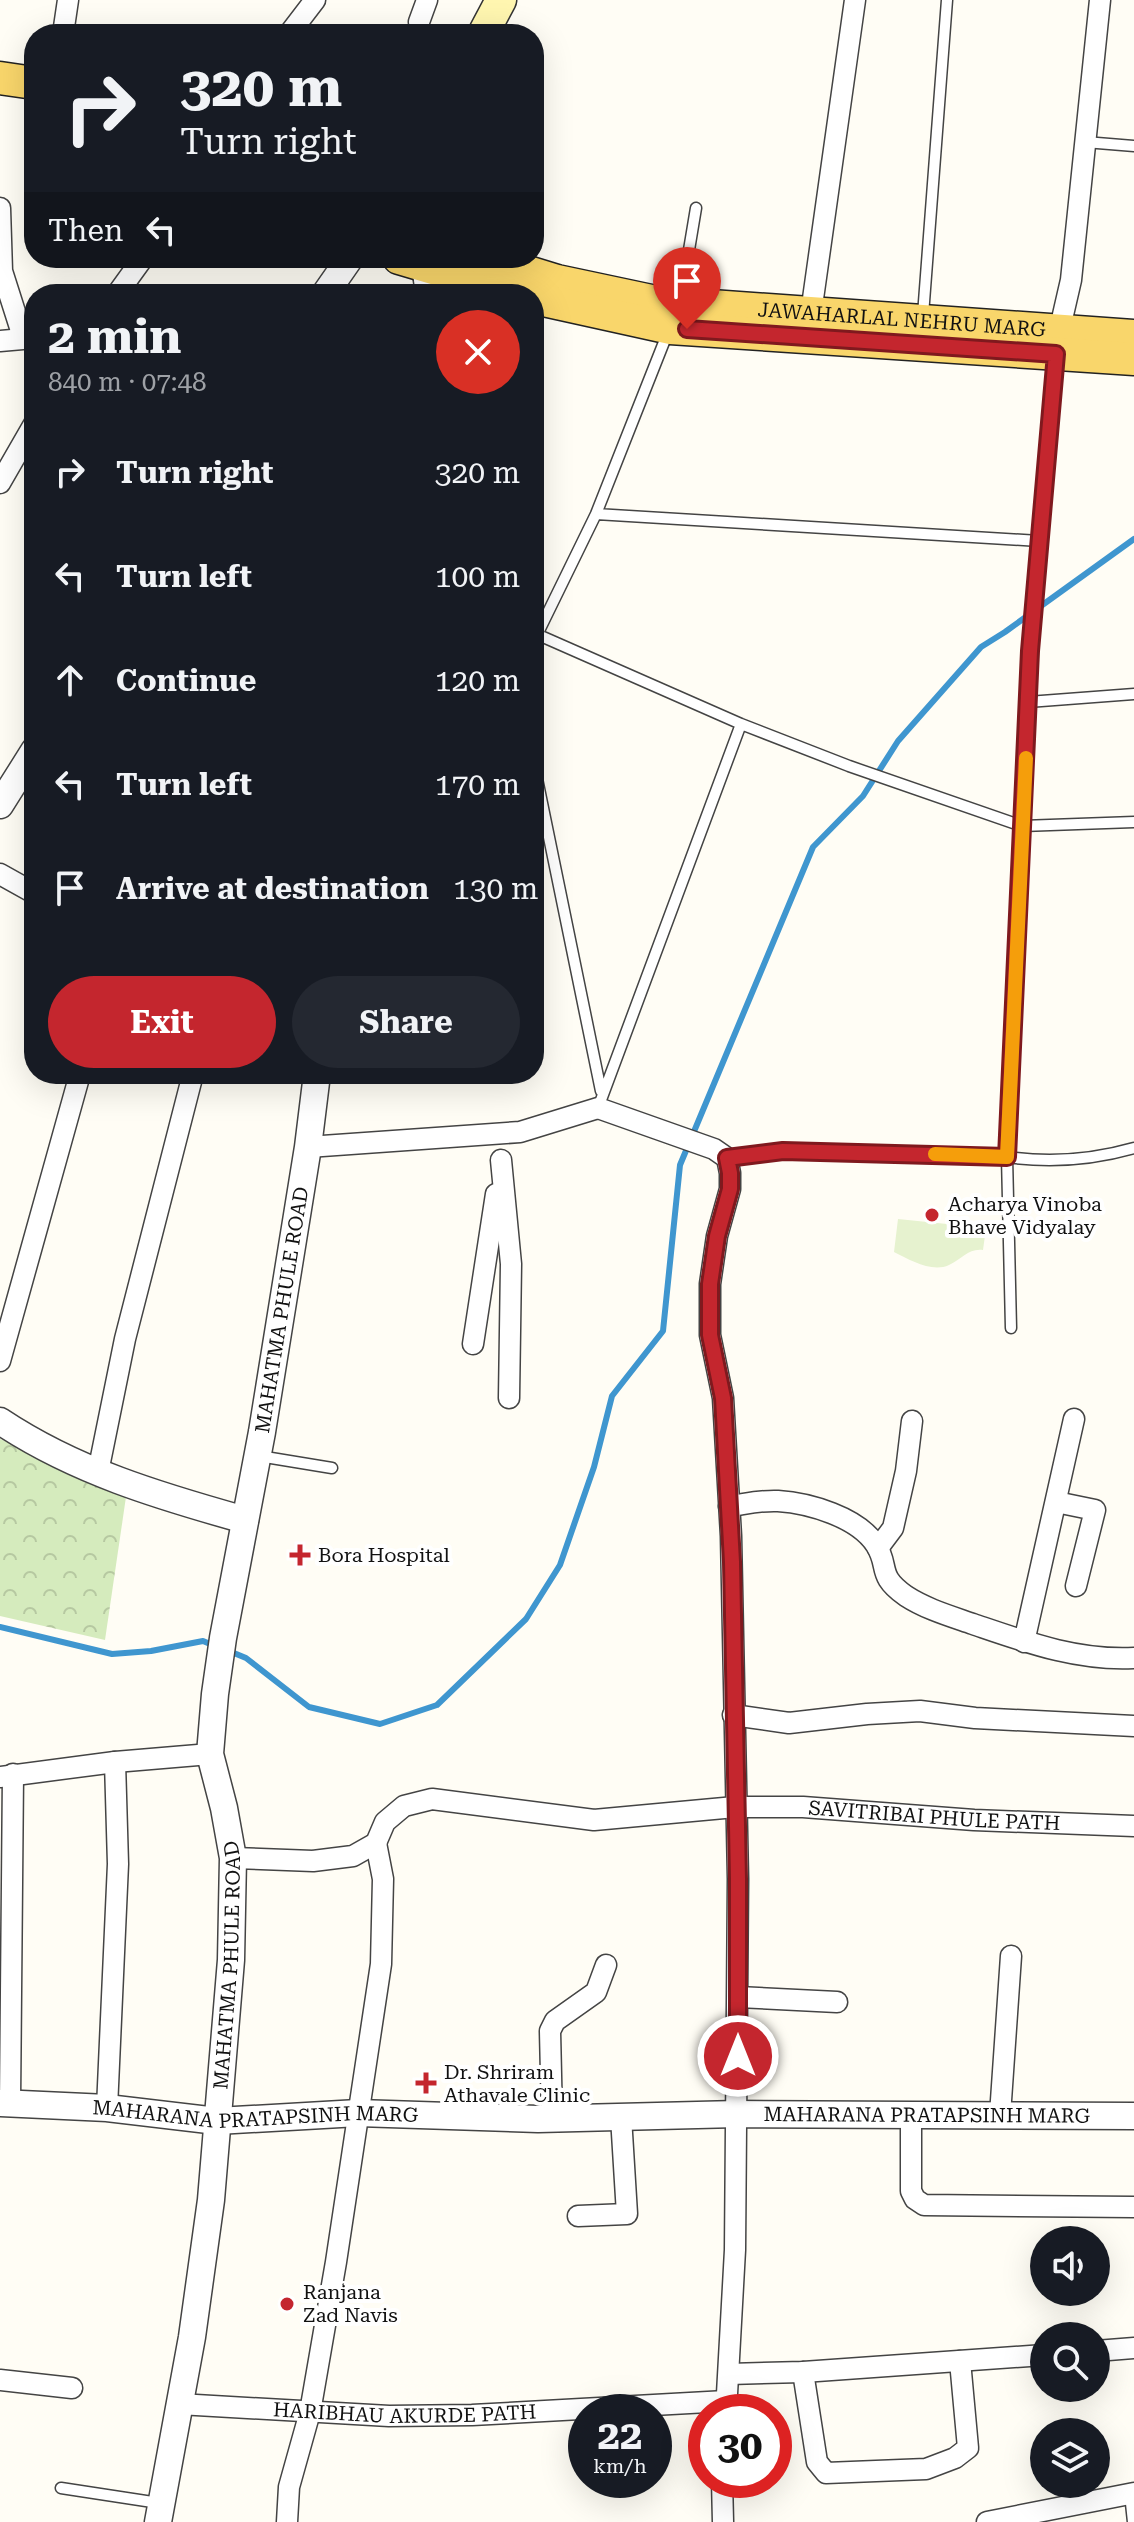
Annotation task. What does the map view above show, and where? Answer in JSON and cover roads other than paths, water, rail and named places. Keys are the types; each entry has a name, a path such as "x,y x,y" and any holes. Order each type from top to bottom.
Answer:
{"main road":[{"path":"488,24 501,0"},
{"path":"0,78 24,82"},
{"path":"0,99 24,103"},
{"name":"JAWAHARLAL NEHRU MARG","path":"515,268 557,281 656,302 675,316 811,313 923,321 1134,359"},
{"path":"420,269 481,284"},
{"name":"JAWAHARLAL NEHRU MARG","path":"544,299 675,316 1057,343 1134,336"}],"street":[{"path":"64,24 68,0"},
{"path":"297,24 315,0"},
{"path":"419,22 427,0"},
{"path":"811,313 855,0"},
{"path":"1057,343 1071,280 1100,0"},
{"path":"0,208 2,271 24,326"},
{"path":"0,341 24,339"},
{"path":"0,483 24,441"},
{"path":"0,805 24,767"},
{"path":"0,874 24,887"},
{"path":"0,1361 77,1084"},
{"path":"98,1472 125,1339 190,1084"},
{"name":"MAHATMA PHULE ROAD","path":"160,2513 192,2337 209,2215 231,1960 233,1858 210,1754 215,1694 258,1455 316,1084"},
{"path":"308,1147 520,1132 599,1100 720,1154 730,1173 730,1189 717,1236 710,1284 710,1335 723,1398 735,1666 737,2114 727,2394"},
{"path":"473,1344 505,1133"},
{"path":"501,1160 511,1264 509,1398"},
{"path":"1024,1642 1074,1419"},
{"path":"0,1421 70,1461 138,1489 245,1520"},
{"path":"878,1548 893,1528 906,1471 912,1421"},
{"path":"729,1506 775,1501 803,1505 848,1521 866,1533 878,1548 883,1572 891,1584 908,1597 938,1612 1061,1652 1114,1659 1134,1658"},
{"path":"1056,1502 1095,1510 1076,1586"},
{"path":"733,1715 789,1723 920,1711 975,1718 1134,1726"},
{"path":"5,2103 6,1776 210,1754"},
{"path":"107,2108 118,1864 115,1762"},
{"name":"SAVITRIBAI PHULE PATH","path":"376,1843 385,1822 404,1806 432,1799 594,1820 735,1807 803,1807 974,1820 1134,1826"},
{"path":"233,1858 313,1861 353,1856 376,1843 383,1879 383,1939 336,2262 310,2412 289,2487 287,2522"},
{"path":"1000,2115 1011,1956"},
{"path":"552,2119 550,2031 555,2021 596,1992 606,1965"},
{"path":"738,1997 837,2002"},
{"name":"MAHARANA PRATAPSINH MARG","path":"5,2103 107,2108 217,2121 358,2113 552,2119 737,2114 1134,2116"},
{"path":"911,2115 911,2191 915,2199 924,2205 1134,2207"},
{"path":"578,2216 627,2214 621,2117"},
{"path":"1110,2350 1134,2348"},
{"path":"729,2374 803,2372 1030,2356"},
{"path":"803,2372 817,2462 826,2473 926,2469 955,2458 968,2448 960,2361"},
{"path":"0,2380 72,2388"},
{"name":"HARIBHAU AKURDE PATH","path":"179,2404 389,2416 688,2407"},
{"path":"987,2522 1132,2494"},
{"path":"722,2498 723,2522"}],"lane":[{"path":"923,321 947,0"},
{"path":"1085,142 1134,146"},
{"path":"544,618 596,514 675,316 696,208"},
{"path":"1011,1328 1007,1157 1030,651 1057,343"},
{"path":"596,514 1039,541"},
{"path":"544,640 741,724 849,766 1022,826 1134,822"},
{"path":"1028,702 1134,694"},
{"path":"599,1100 741,724"},
{"path":"544,816 599,1100"},
{"path":"720,1154 783,1151 1055,1161 1134,1148"},
{"path":"258,1455 332,1468"},
{"path":"61,2488 160,2513"},
{"path":"1132,2494 1133,2522"}],"waterway":[{"path":"229,1651 246,1658 309,1707 380,1724 437,1705 526,1619 560,1565 594,1467 612,1396 663,1331 680,1165 813,847 863,796 898,741 981,647 1134,539"},
{"path":"0,1627 112,1654 151,1651 203,1641 215,1646"}],"place":[{"name":"Acharya Vinoba Bhave Vidyalay","path":"932,1215"},
{"name":"Bora Hospital","path":"300,1555"},
{"name":"Dr. Shriram Athavale Clinic","path":"426,2083"},
{"name":"Ranjana Zad Navis","path":"287,2304"}]}
